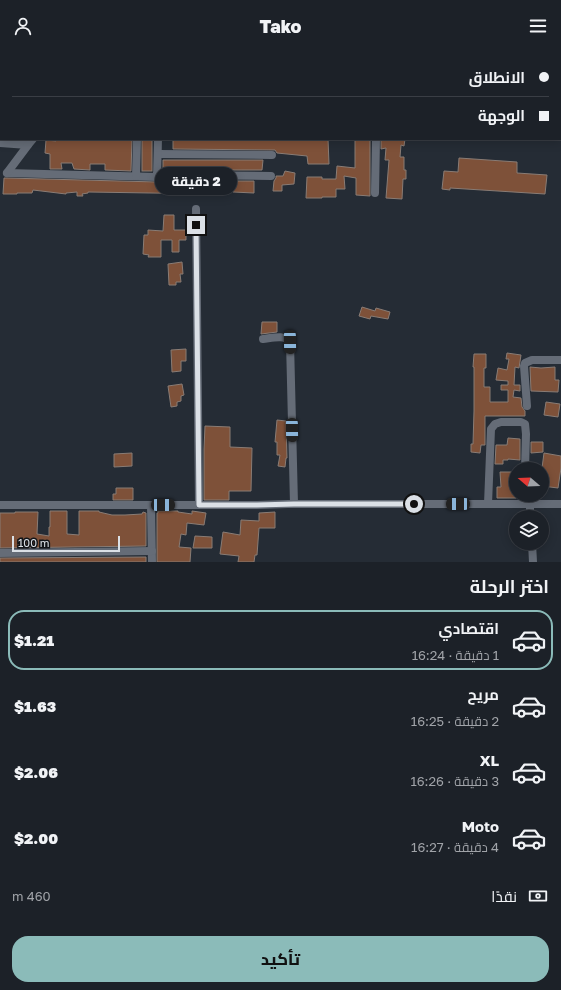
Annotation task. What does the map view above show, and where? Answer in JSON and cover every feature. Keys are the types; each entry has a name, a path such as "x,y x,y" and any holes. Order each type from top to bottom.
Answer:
{"street":[{"path":"136,176 137,140"},
{"path":"157,175 158,140"},
{"path":"375,193 376,140"},
{"path":"30,142 7,173 157,177 157,175 271,176"},
{"path":"0,143 30,142"},
{"path":"158,154 272,155"},
{"path":"196,209 199,505"},
{"path":"263,339 284,337 289,339 290,342 294,504"},
{"path":"527,406 525,362 532,360 561,360"},
{"path":"488,504 491,429 495,424 501,422 522,422 525,424 526,462"},
{"path":"530,504 530,510"},
{"path":"0,505 557,504 561,508"},
{"path":"151,505 152,562"},
{"path":"532,550 533,562"},
{"path":"0,553 152,551"}],"building":[{"path":"46,140 132,140 131,171 105,170 105,164 90,164 90,170 74,169 72,163 61,163 62,169 50,169 50,154 45,153"},
{"path":"142,140 152,140 152,171 142,171"},
{"path":"173,140 328,140 329,164 308,164 307,156 277,153 275,150 173,149"},
{"path":"355,140 370,140 370,196 356,195 356,178 344,176 345,189 336,189 336,197 306,198 307,177 336,179 337,166 355,168"},
{"path":"381,140 405,140 404,146 401,145 400,157 404,157 404,170 406,170 406,179 403,179 402,199 386,198 389,160 385,160 386,148 381,149"},
{"path":"459,158 517,162 517,173 547,175 545,194 450,188 450,190 442,189 444,171 458,172"},
{"path":"163,160 263,160 262,170 163,170"},
{"path":"285,171 295,173 294,184 282,185 282,191 273,191 276,176 283,176"},
{"path":"4,178 157,182 214,181 214,194 88,192 82,194 83,196 77,196 77,192 66,194 33,190 32,193 3,194"},
{"path":"234,181 254,181 254,193 233,192"},
{"path":"164,215 174,215 174,230 186,230 186,240 179,240 179,252 172,252 172,240 161,240 161,257 148,257 149,255 143,254 144,235 148,235 148,230 163,231"},
{"path":"182,262 183,274 180,274 181,282 176,282 176,285 169,285 168,264"},
{"path":"362,307 375,311 376,308 390,312 388,319 371,316 370,319 359,316"},
{"path":"262,322 277,322 277,332 261,334"},
{"path":"186,349 186,361 181,361 181,371 172,372 171,350"},
{"path":"507,353 521,355 519,368 515,367 514,385 520,385 520,391 514,390 513,397 521,398 525,416 485,416 485,445 481,445 480,453 471,452 471,444 473,444 474,354 486,354 484,387 490,387 490,402 508,402 508,390 501,390 501,385 508,385 508,381 496,380 498,368 507,370 509,359 506,359"},
{"path":"530,367 555,367 555,380 559,380 558,392 531,391"},
{"path":"182,384 184,395 181,396 181,401 177,402 177,406 171,407 168,386"},
{"path":"546,402 560,404 558,417 544,415"},
{"path":"277,420 286,421 287,458 285,467 278,466 280,455 277,455 277,442 275,442"},
{"path":"205,426 230,427 230,447 252,448 251,491 229,491 229,500 204,500"},
{"path":"508,438 520,439 520,460 508,459 503,460 503,464 495,464 496,445 507,445"},
{"path":"531,442 543,442 543,452 531,453"},
{"path":"132,453 132,466 114,467 114,454"},
{"path":"544,453 561,456 558,488 549,487 549,462 543,462"},
{"path":"500,472 509,472 509,498 497,498 497,487 501,487"},
{"path":"116,488 133,488 133,500 113,500 113,494 116,494"},
{"path":"50,511 67,511 67,534 79,535 79,511 99,511 112,515 146,513 146,546 0,548 0,513 38,512 37,534 49,536"},
{"path":"158,511 178,511 192,514 192,511 206,513 204,525 187,523 186,535 181,534 179,547 191,548 190,562 157,562"},
{"path":"275,512 275,528 259,528 257,555 255,555 254,562 238,562 239,556 220,554 223,532 240,535 241,520 259,521 259,513"},
{"path":"195,536 212,537 212,548 193,548"},
{"path":"146,557 146,562 0,562 0,558"}],"route":[{"path":"196,225 199,505 414,504"}]}
